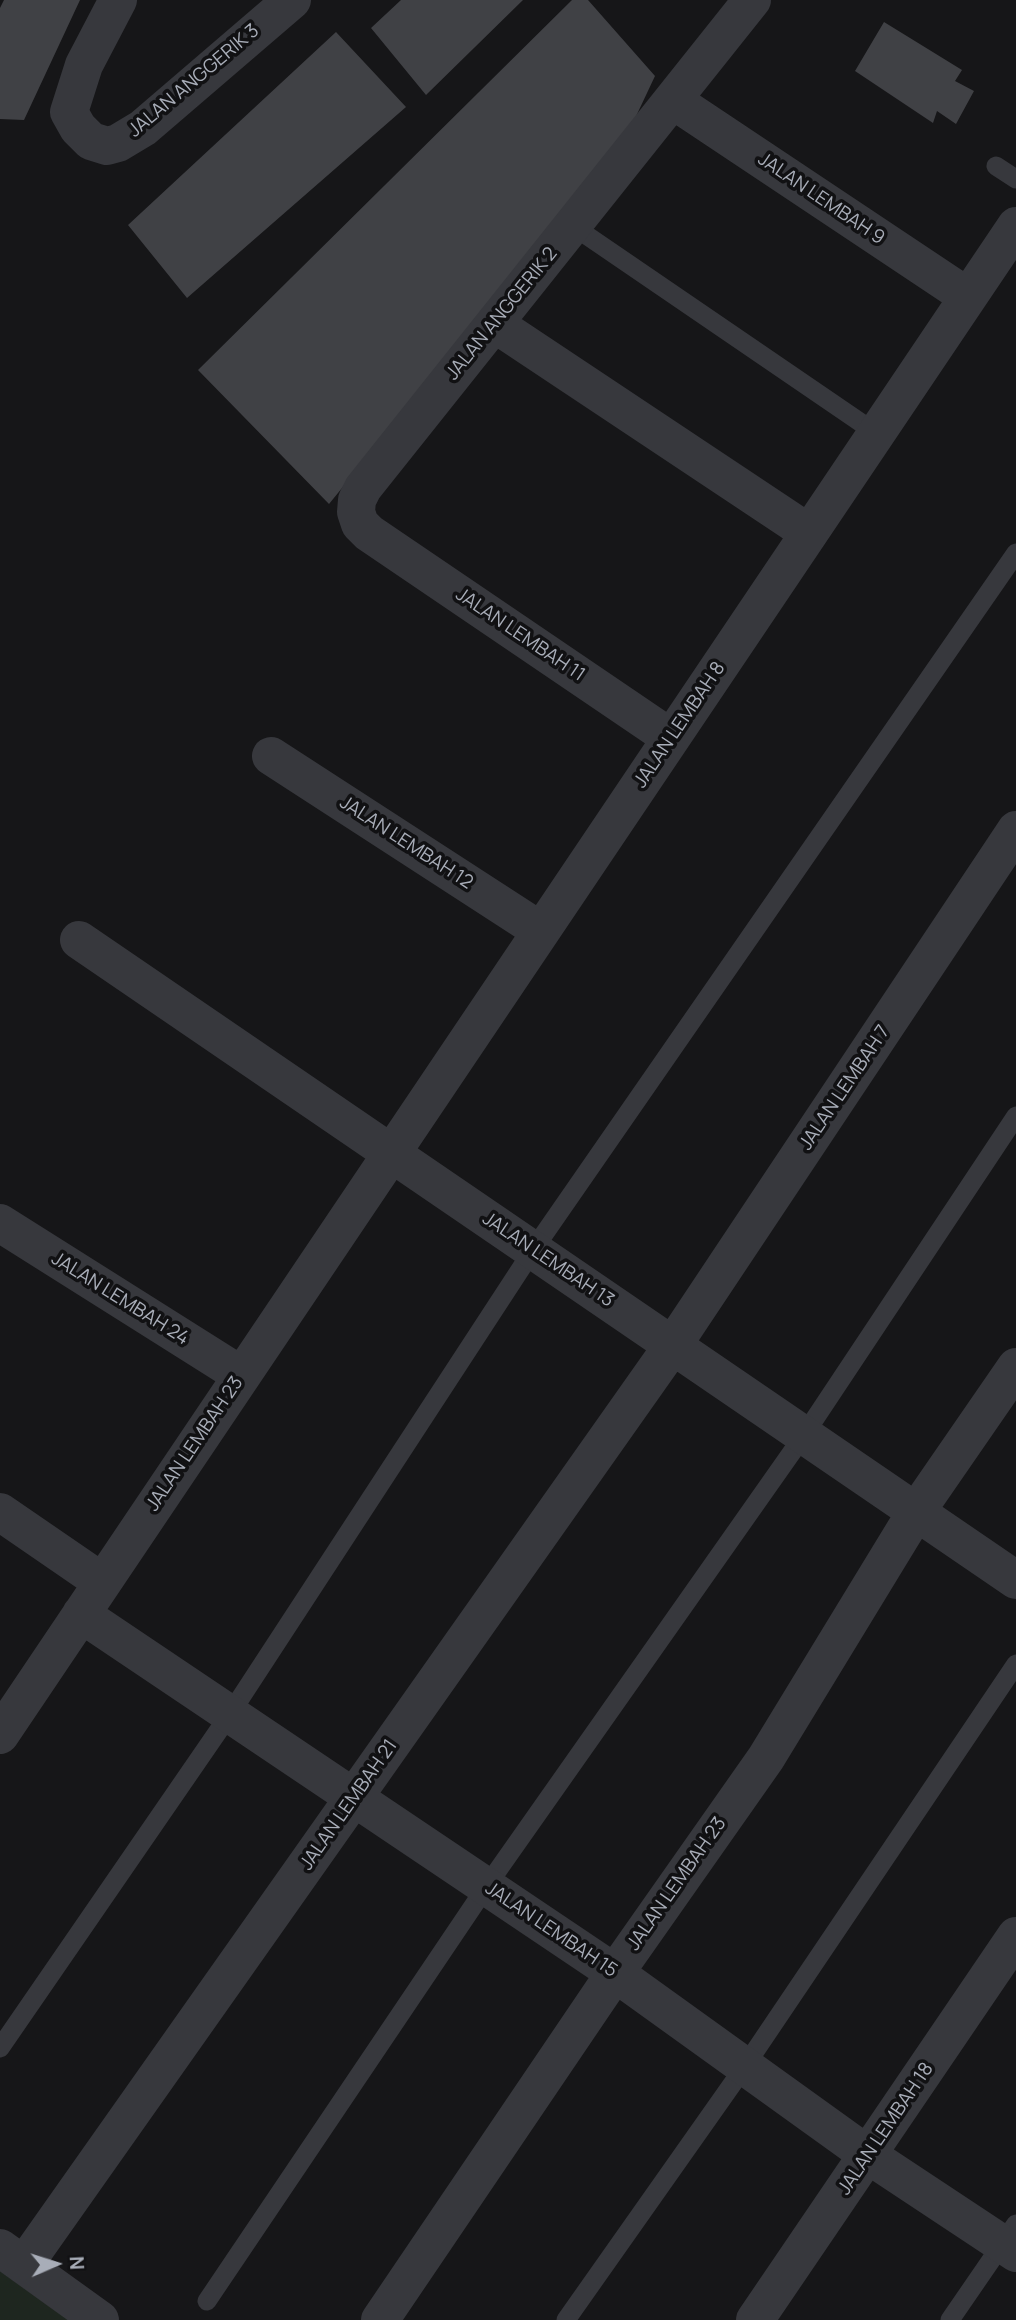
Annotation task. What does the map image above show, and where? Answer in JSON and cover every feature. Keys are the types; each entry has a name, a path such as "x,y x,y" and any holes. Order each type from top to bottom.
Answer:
{"street":[{"name":"JALAN ANGGERIK 3","path":"118,0 84,65 69,112 78,128 91,141 107,146 118,144 143,128 292,0"},
{"name":"JALAN ANGGERIK 2","path":"369,533 360,524 356,512 363,488 752,0"},
{"name":"JALAN LEMBAH 9","path":"674,101 968,297"},
{"name":"JALAN LEMBAH 8","path":"392,1153 1016,226"},
{"path":"495,324 808,534"},
{"name":"JALAN LEMBAH 11","path":"369,533 671,738"},
{"name":"JALAN LEMBAH 12","path":"271,756 541,930"},
{"name":"JALAN LEMBAH 7","path":"673,1345 1016,830"},
{"name":"JALAN LEMBAH 13","path":"79,940 1016,1580"},
{"name":"JALAN LEMBAH 23","path":"0,1735 392,1153"},
{"name":"JALAN LEMBAH 24","path":"0,1223 241,1375"},
{"name":"JALAN LEMBAH 21","path":"12,2257 354,1797 673,1345"},
{"name":"JALAN LEMBAH 23","path":"380,2320 615,1973 766,1758 916,1512 1016,1367"},
{"path":"0,1512 102,1583"},
{"name":"JALAN LEMBAH 15","path":"81,1614 615,1973 868,2155 1011,2240"},
{"name":"JALAN LEMBAH 18","path":"755,2320 1016,1936"},
{"path":"12,2257 100,2320"}],"lane":[{"path":"996,166 1016,179"},
{"path":"573,226 876,433"},
{"path":"0,2048 230,1714 533,1250 1016,553"},
{"path":"208,2301 486,1887 804,1435 1016,1116"},
{"path":"566,2320 745,2066 1016,1664"},
{"path":"950,2320 1011,2240"}],"shaded area":[{"path":"0,2271 69,2320 0,2320"}],"building":[{"path":"4,0 80,0 24,120 0,119 0,8"},
{"path":"401,0 523,0 426,95 371,28"},
{"path":"572,0 588,0 655,76 623,144 329,504 198,370"},
{"path":"884,22 962,70 955,81 974,91 956,124 937,111 933,123 855,71"},
{"path":"336,32 406,107 187,298 128,225"}]}
